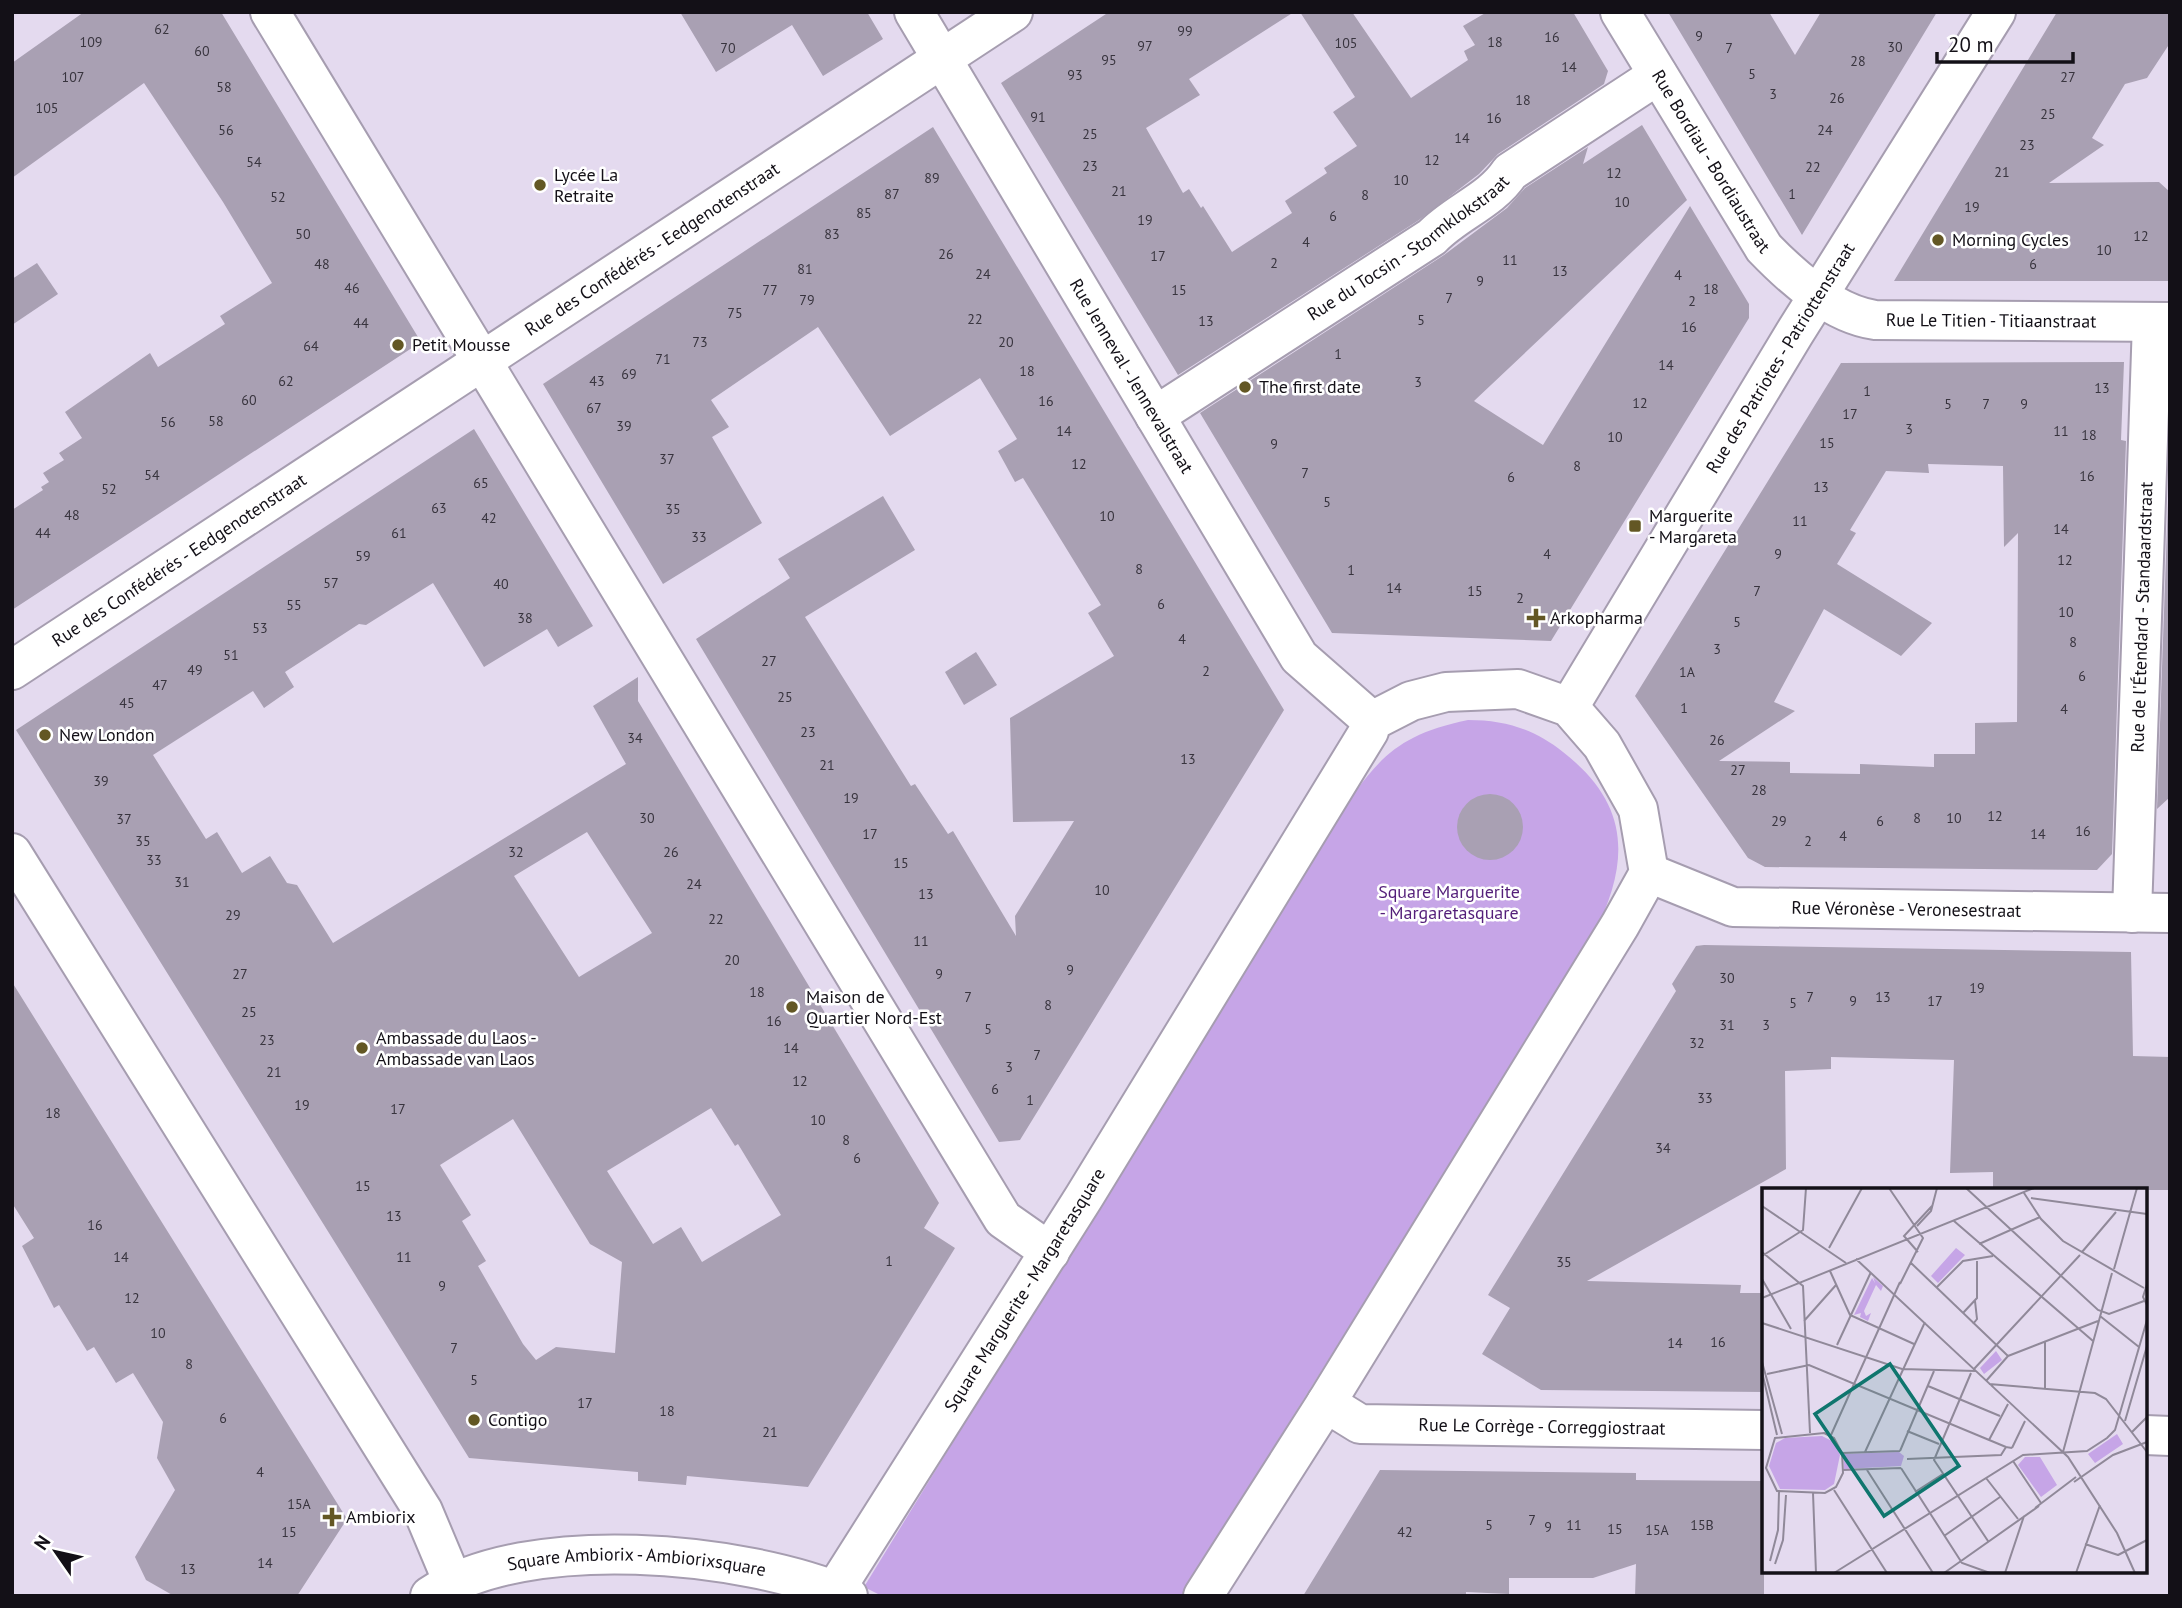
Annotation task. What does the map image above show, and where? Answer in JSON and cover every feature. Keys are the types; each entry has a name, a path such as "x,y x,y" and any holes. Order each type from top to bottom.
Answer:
{"street":[{"path":"270,12 1003,1219 1050,1252"},
{"name":"Rue Jenneval - Jennevalstraat","path":"914,12 1299,657 1372,721"},
{"name":"Rue des Confédérés - Eedgenotenstraat","path":"12,670 1013,12"},
{"name":"Rue Bordiau - Bordiaustraat","path":"1619,12 1764,248 1791,276 1820,294"},
{"name":"Rue des Patriotes - Patriottenstraat","path":"1569,707 1820,294 1996,12"},
{"name":"Rue du Tocsin - Stormklokstraat","path":"1155,416 1432,237 1445,223 1500,187 1510,173 1658,75"},
{"name":"Rue Le Titien - Titiaanstraat","path":"1820,294 1855,317 1875,320 2161,321"},
{"name":"Rue de l'Étendard - Standaardstraat","path":"2132,913 2161,321"},
{"path":"1203,1596 1326,1403 1613,937 1649,873 1638,809 1602,745 1569,707 1518,689 1446,692 1411,701 1372,721"},
{"name":"Square Marguerite - Margaretasquare","path":"841,1593 1344,772 1372,721"},
{"path":"12,853 423,1511 441,1588"},
{"name":"Rue Véronèse - Veronesestraat","path":"1649,873 1733,908 2170,913"},
{"name":"Rue Le Corrège - Correggiostraat","path":"1326,1403 1360,1424 1762,1430"},
{"path":"2147,1435 2170,1436"},
{"name":"Square Ambiorix - Ambiorixsquare","path":"441,1588 529,1561 606,1553 685,1558 760,1571 841,1593"}],"green space":[{"name":"Square Marguerite - Margaretasquare","path":"1468,720 1507,724 1541,737 1585,772 1602,793 1618,836 1614,883 1606,908 1594,934 1181,1596 882,1596 864,1587 1331,826 1373,769 1402,744 1442,727"}],"building":[{"path":"84,12 221,12 421,342 12,610 12,510 43,490 41,487 49,482 43,473 64,460 59,453 82,438 65,412 150,353 158,367 225,324 220,316 272,283 223,202 144,83 12,178 12,63"},
{"path":"680,12 867,12 883,39 823,76 792,25 716,72"},
{"path":"1109,12 1294,12 1189,79 1200,95 1146,128 1183,193 1189,189 1232,252 1292,213 1285,201 1327,173 1324,168 1357,146 1333,112 1355,97 1300,12 1352,12 1411,98 1468,60 1464,51 1475,45 1463,26 1487,12 1573,12 1608,71 1604,84 1498,154 1479,174 1419,220 1178,375 1001,83"},
{"path":"1668,12 1769,12 1795,55 1821,12 1937,12 1802,235"},
{"path":"2057,12 2170,12 2170,43 2147,78 2125,84 2092,138 2104,145 2049,183 2159,182 2170,192 2170,281 1894,281"},
{"path":"1642,125 1687,200 1474,401 1543,445 1690,206 1749,304 1749,318 1551,641 1332,633 1200,413 1444,255 1507,208 1525,188 1588,147 1583,164"},
{"path":"933,127 1284,710 1020,1140 999,1142 696,639 790,578 778,559 883,496 915,550 805,617 911,786 915,784 948,834 953,831 1016,936 1015,916 1074,821 1013,822 1010,718 1114,656 1088,613 1101,605 1023,478 1015,482 998,451 1017,439 980,378 890,436 818,327 711,400 729,427 712,437 762,523 663,584 543,384"},
{"path":"37,263 58,294 12,325 12,279"},
{"path":"2124,362 2121,440 2126,441 2112,854 2097,870 1765,867 1748,858 1635,696 1841,363","holes":["1928,464 2003,466 2004,547 2018,533 2017,722 1975,723 1975,754 1934,754 1934,767 1860,764 1860,774 1790,773 1790,762 1719,761 1795,711 1774,702 1824,609 1901,656 1932,623 1837,564 1856,533 1850,530 1886,471 1929,473"]},
{"path":"474,429 593,626 558,647 547,629 484,667 433,583 366,625 359,624 285,672 294,687 264,708 253,691 153,755 206,839 217,832 242,873 270,856 287,883 297,885 333,943 626,764 593,706 638,677 638,701 939,1203 924,1228 955,1248 808,1487 687,1476 686,1485 638,1481 638,1472 469,1458 16,730","holes":["587,832 652,933 579,977 514,876","711,1108 735,1146 738,1144 781,1215 702,1262 681,1227 653,1244 607,1171","513,1119 590,1244 622,1262 615,1353 556,1347 536,1360 523,1344 478,1266 486,1261 462,1221 471,1215 440,1165"]},
{"path":"2170,444 2170,797 2157,809"},
{"path":"976,652 997,685 964,705 945,672"},
{"path":"1484,794 1496,794 1508,799 1518,809 1523,827 1521,840 1508,855 1496,860 1484,860 1472,855 1462,845 1457,833 1457,821 1462,809 1472,799"},
{"path":"1696,946 2131,952 2133,1056 2170,1057 2170,1190 1993,1188 1993,1172 1950,1173 1954,1060 1831,1057 1831,1069 1785,1071 1786,1169 1587,1281 1741,1285 1740,1293 1762,1293 1762,1392 1541,1390 1482,1354 1510,1308 1488,1295 1676,991 1672,984"},
{"path":"12,982 347,1519 297,1596 174,1596 146,1580 135,1557 175,1490 157,1458 163,1422 133,1373 116,1383 94,1347 87,1351 59,1305 54,1308 22,1246 34,1238 12,1203"},
{"path":"1380,1470 1636,1473 1636,1480 1762,1481 1764,1596 1635,1596 1636,1564 1593,1578 1509,1578 1509,1594 1466,1592 1466,1596 1303,1596"}],"place":[{"name":"Lycée La Retraite","path":"540,185"},
{"name":"Morning Cycles","path":"1938,240"},
{"name":"Petit Mousse","path":"398,345"},
{"name":"The first date","path":"1245,387"},
{"name":"Marguerite - Margareta","path":"1635,526"},
{"name":"Arkopharma","path":"1536,618"},
{"name":"New London","path":"45,735"},
{"name":"Maison de Quartier Nord-Est","path":"792,1007"},
{"name":"Ambassade du Laos - Ambassade van Laos","path":"362,1048"},
{"name":"Contigo","path":"474,1420"},
{"name":"Ambiorix","path":"332,1517"}]}
